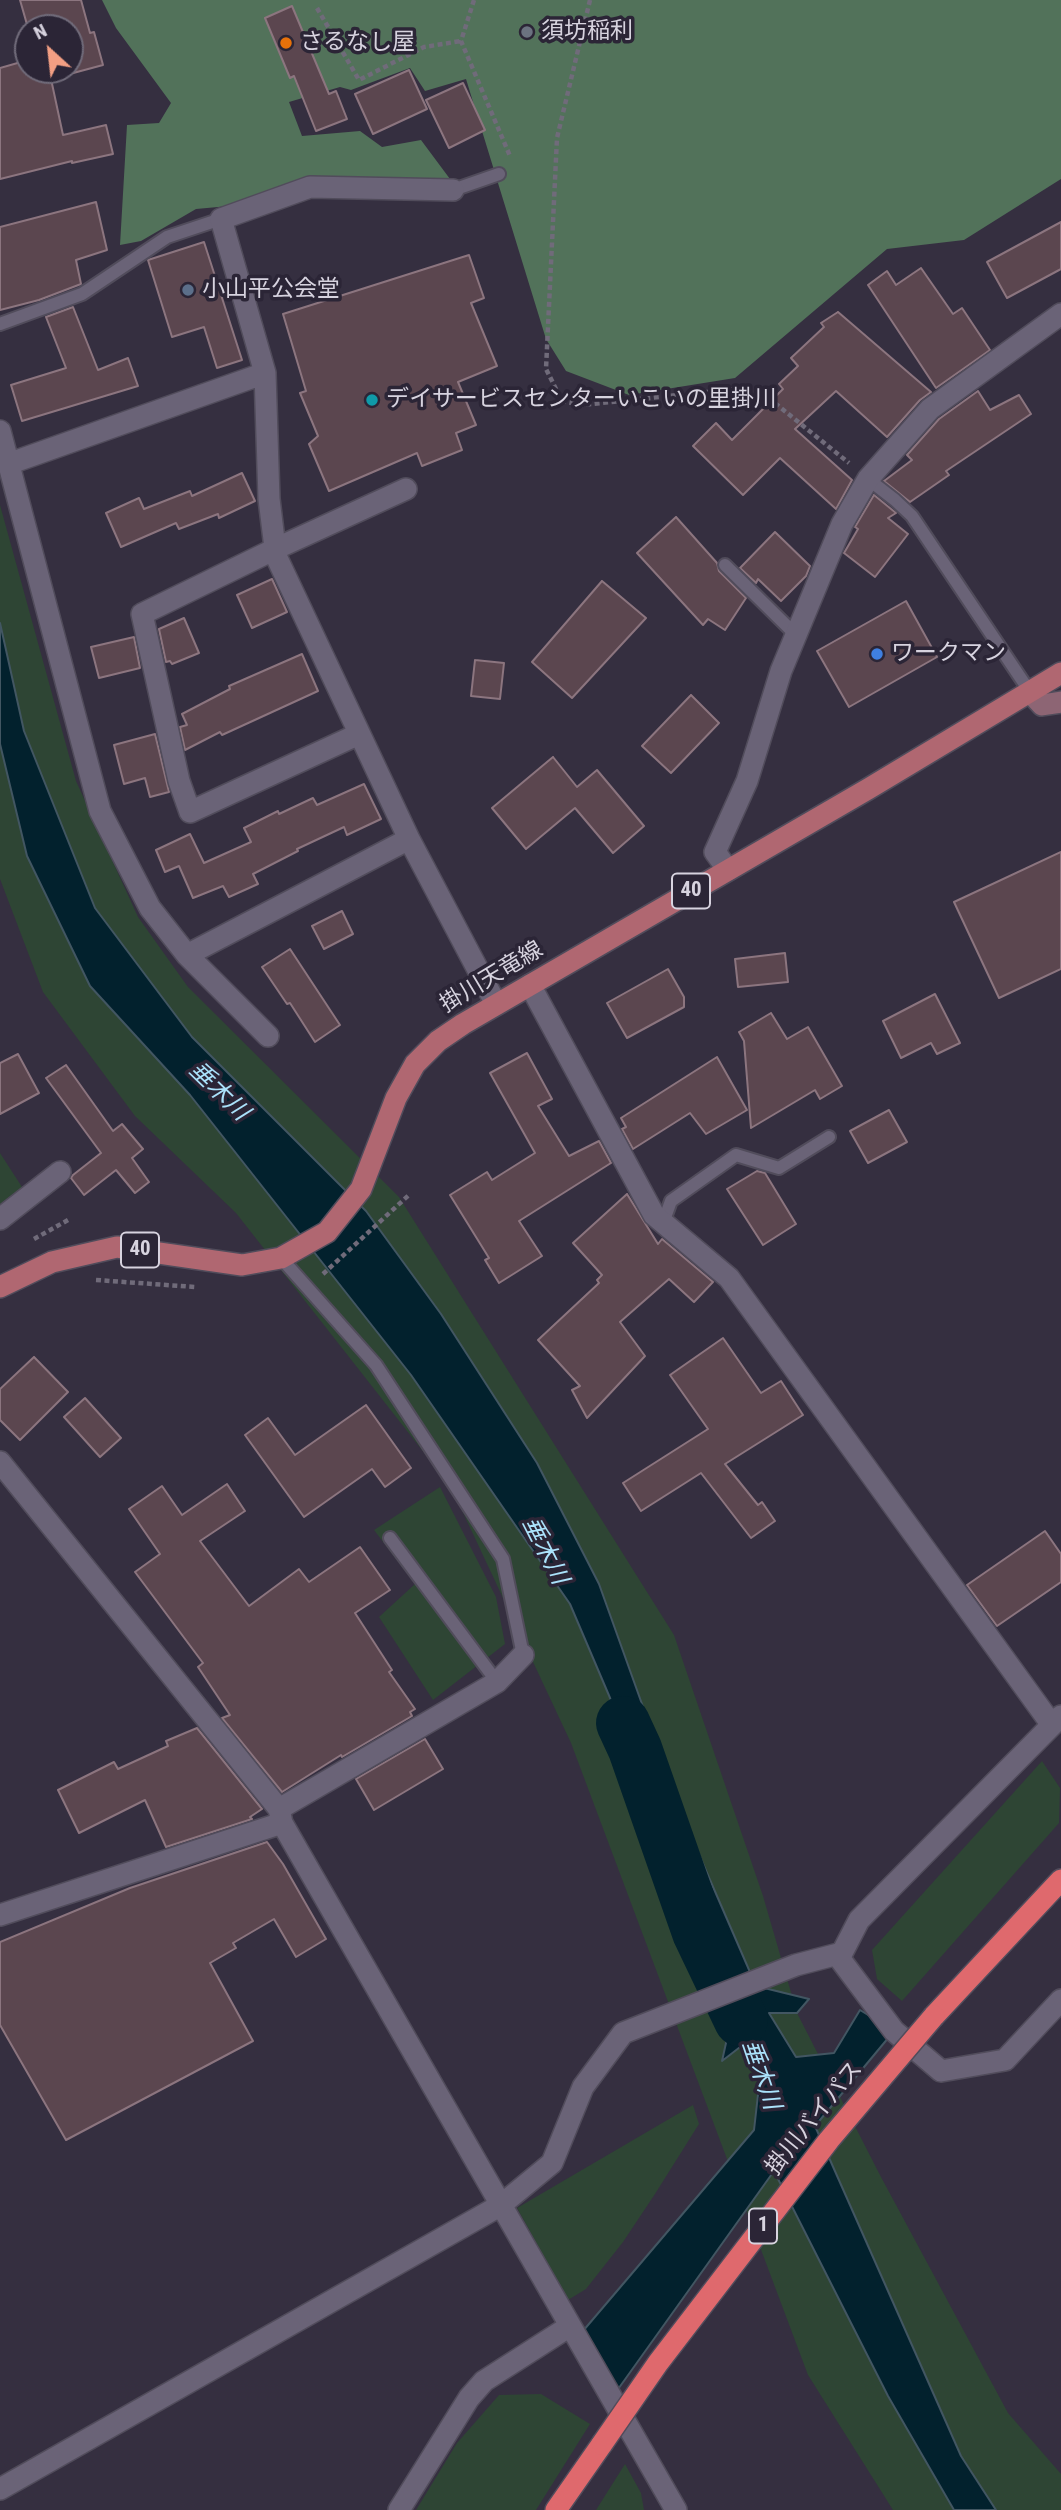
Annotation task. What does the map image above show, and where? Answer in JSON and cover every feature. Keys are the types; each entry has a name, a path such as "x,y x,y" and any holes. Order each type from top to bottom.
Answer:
{"highway":[{"name":"掛川バイパス","path":"556,2510 659,2363 829,2140 934,2016 1061,1880"}],"main road":[{"name":"掛川天竜線","path":"0,1287 52,1262 117,1247 242,1265 284,1256 327,1232 361,1189 396,1098 415,1064 438,1041 496,1004 1061,673"}],"street":[{"path":"453,190 310,187 221,219 265,373 269,499 276,556 409,839 496,1004"},
{"path":"728,870 715,852 747,780 781,671 842,524 868,479 930,409 1061,314"},
{"path":"8,464 265,373"},
{"path":"0,431 100,811 150,908 187,955 258,1029 268,1036"},
{"path":"359,734 190,812 179,781 142,614 406,489"},
{"path":"1030,692 1042,705 1059,706"},
{"path":"187,955 409,839"},
{"path":"0,2489 501,2205 552,2163 583,2087 623,2033 796,1965 842,1953 859,1920 1057,1720 729,1279 654,1215 530,985"},
{"path":"0,1219 60,1172"},
{"path":"0,1462 281,1816 570,2326 668,2505"},
{"path":"0,1915 281,1816 497,1682 523,1655"},
{"path":"837,1955 894,2031 941,2071 1005,2060 1061,2000"},
{"path":"399,2510 469,2398 484,2381 570,2326"}],"lane":[{"path":"453,190 499,174"},
{"path":"0,324 82,294 167,237 221,219"},
{"path":"868,479 912,516 1030,692"},
{"path":"725,565 796,635"},
{"path":"663,1223 671,1201 736,1155 779,1168 828,1137"},
{"path":"284,1256 376,1365 503,1559 523,1655"},
{"path":"390,1538 497,1682"}],"path":[{"path":"474,0 461,41 511,158 499,174"},
{"path":"590,0 557,138 546,369 562,401 582,405 755,387 868,479"},
{"path":"317,8 359,80 424,47 461,41"},
{"path":"312,1286 410,1194"},
{"path":"83,1279 207,1288"}],"green space":[{"path":"102,0 1061,0 1061,179 964,240 887,249 735,378 629,395 566,371 546,339 466,79 425,91 410,68 351,90 340,87 289,102 302,136 360,131 382,147 421,140 450,179 313,177 229,206 196,209 141,241 120,245 127,125 159,123 171,103 116,28"},
{"path":"0,505 76,781 138,917 188,987 399,1197 674,1635 763,1896 797,2013 881,2177 1008,2413 1061,2474 1061,2510 893,2510 808,2375 571,1743 451,1487 236,1213 135,1116 43,992 0,879"},
{"path":"0,1153 22,1187 0,1204"},
{"path":"440,1487 496,1597 505,1644 433,1700 379,1617 415,1584 374,1530"},
{"path":"1042,1761 1060,1788 1059,1823 902,2001 877,1979 872,1950"},
{"path":"693,2105 699,2124 655,2194 623,2242 586,2289 568,2300 517,2208"},
{"path":"541,2394 590,2424 536,2510 416,2510 457,2443 499,2395"},
{"path":"625,2464 641,2493 644,2510 596,2510"}],"water":[{"path":"0,623 24,731 95,908 192,1037 366,1211 441,1314 537,1463 599,1584 681,1813 756,1986 809,1999 797,2013 769,2013 796,2057 834,2053 860,2010 894,2031 815,2126 961,2456 996,2510 954,2510 888,2396 774,2171 611,2399 577,2338 754,2130 760,2077 744,2044 722,2061 732,2016 651,1794 570,1604 411,1375 190,1095 90,986 27,856 0,744"}],"building":[{"path":"20,0 81,0 103,65 84,70 84,14 24,14"},
{"path":"292,6 329,94 336,91 347,119 316,131 294,76 290,78 265,18"},
{"path":"14,64 14,84 52,84 63,135 106,125 113,154 0,179 0,68"},
{"path":"409,70 427,109 373,134 355,94"},
{"path":"463,83 485,130 449,148 426,100"},
{"path":"96,202 107,250 76,260 81,284 39,300 0,310 0,227"},
{"path":"1061,222 1061,269 1007,298 987,262"},
{"name":"小山平公会堂","path":"204,242 242,360 217,368 204,327 172,337 148,260"},
{"path":"469,255 484,298 471,303 497,366 458,382 476,425 456,433 462,450 422,466 417,453 329,491 309,444 318,436 300,393 306,391 283,314"},
{"path":"921,268 953,314 962,308 990,350 936,388 868,285 887,271 896,285"},
{"path":"73,307 98,370 128,358 138,386 22,421 11,385 66,368 46,317"},
{"path":"838,312 931,392 920,400 887,437 836,391 795,429 852,480 836,509 780,458 743,495 693,446 716,423 732,440 783,389 779,384 798,366 791,358 824,327 821,323"},
{"path":"978,391 990,410 1019,395 1031,414 946,471 949,475 910,502 884,481 912,460 907,455 939,419"},
{"path":"242,473 255,501 219,518 218,514 179,529 176,523 121,547 106,513 139,498 144,509 190,491 192,496"},
{"path":"874,495 896,513 888,518 908,534 875,577 844,553 858,529 855,527"},
{"path":"676,517 717,563 719,571 746,598 725,630 708,619 703,625 637,553"},
{"path":"775,532 810,566 806,576 781,601 758,579 756,583 740,568"},
{"path":"272,579 287,612 252,628 237,595"},
{"path":"602,581 646,618 572,698 532,662"},
{"path":"906,601 937,657 849,707 817,651"},
{"path":"184,618 199,653 172,664 170,661 166,662 159,629"},
{"path":"134,637 140,668 99,678 91,647"},
{"path":"302,654 318,691 222,735 220,732 185,750 180,727 187,725 182,714 230,689 229,686"},
{"path":"475,660 504,663 500,699 471,696"},
{"path":"691,695 719,723 671,773 642,746"},
{"path":"155,734 169,792 150,797 145,778 124,784 114,745"},
{"path":"553,757 577,787 597,770 644,826 613,853 575,808 526,849 492,808"},
{"path":"364,784 381,819 347,835 344,827 297,849 298,851 253,874 258,884 229,897 223,886 193,898 179,866 165,872 156,850 190,834 204,863 251,842 244,828 278,811 279,814 313,798 317,805"},
{"path":"1061,852 1061,969 999,998 954,902"},
{"path":"342,911 353,934 324,949 312,926"},
{"path":"290,949 340,1025 315,1042 262,967"},
{"path":"785,953 788,982 738,987 735,959"},
{"path":"668,969 684,997 684,1007 627,1038 607,1003"},
{"path":"935,994 960,1043 937,1054 931,1043 901,1058 883,1021"},
{"path":"771,1013 787,1039 808,1027 842,1086 820,1099 815,1090 751,1128 744,1041 739,1032"},
{"path":"527,1053 552,1099 538,1106 569,1156 599,1141 611,1163 519,1221 542,1256 499,1283 485,1260 489,1258 450,1195 487,1172 492,1180 535,1153 490,1073"},
{"path":"18,1054 39,1093 0,1114 0,1063"},
{"path":"717,1057 747,1110 706,1134 690,1113 633,1149 622,1129 626,1127 621,1118"},
{"path":"66,1065 113,1131 122,1124 143,1149 132,1158 149,1182 135,1193 116,1170 84,1195 71,1178 101,1153 46,1078"},
{"path":"889,1110 907,1142 868,1163 850,1131"},
{"path":"757,1171 765,1173 796,1224 763,1245 727,1189"},
{"path":"627,1194 658,1244 662,1239 713,1282 694,1302 669,1279 620,1322 645,1356 587,1418 572,1390 580,1386 538,1340 599,1283 597,1280 602,1275 573,1243"},
{"path":"723,1338 761,1393 781,1381 803,1415 725,1464 758,1505 762,1502 775,1521 751,1538 701,1473 641,1511 623,1483 708,1429 670,1375"},
{"path":"34,1357 68,1392 20,1440 0,1420 0,1389"},
{"path":"85,1398 121,1438 100,1457 64,1417"},
{"path":"366,1405 411,1468 385,1487 372,1469 304,1517 245,1435 268,1418 295,1455"},
{"path":"227,1484 245,1511 200,1541 249,1606 299,1569 309,1582 360,1547 390,1590 355,1613 392,1670 389,1672 415,1709 410,1712 412,1716 342,1757 341,1755 282,1792 222,1718 230,1715 198,1667 203,1663 135,1572 160,1554 129,1509 162,1486 182,1515"},
{"path":"1045,1531 1061,1554 1061,1582 997,1626 967,1585"},
{"path":"197,1728 262,1809 250,1817 252,1819 166,1847 145,1800 79,1833 58,1790 114,1762 118,1769 168,1746 166,1741"},
{"path":"425,1739 443,1769 374,1810 356,1779"},
{"path":"267,1842 283,1864 326,1939 296,1957 274,1919 233,1943 236,1948 210,1963 253,2041 66,2140 0,2025 0,1942 130,1888"}],"waterway":[{"name":"垂木川","path":"623,1723 635,1749 699,1932 741,2020"}],"place":[{"name":"須坊稲利","path":"527,32"},
{"name":"さるなし屋","path":"286,43"},
{"name":"小山平公会堂","path":"188,290"},
{"name":"デイサービスセンターいこいの里掛川","path":"372,400"},
{"name":"ワークマン","path":"877,654"}]}
